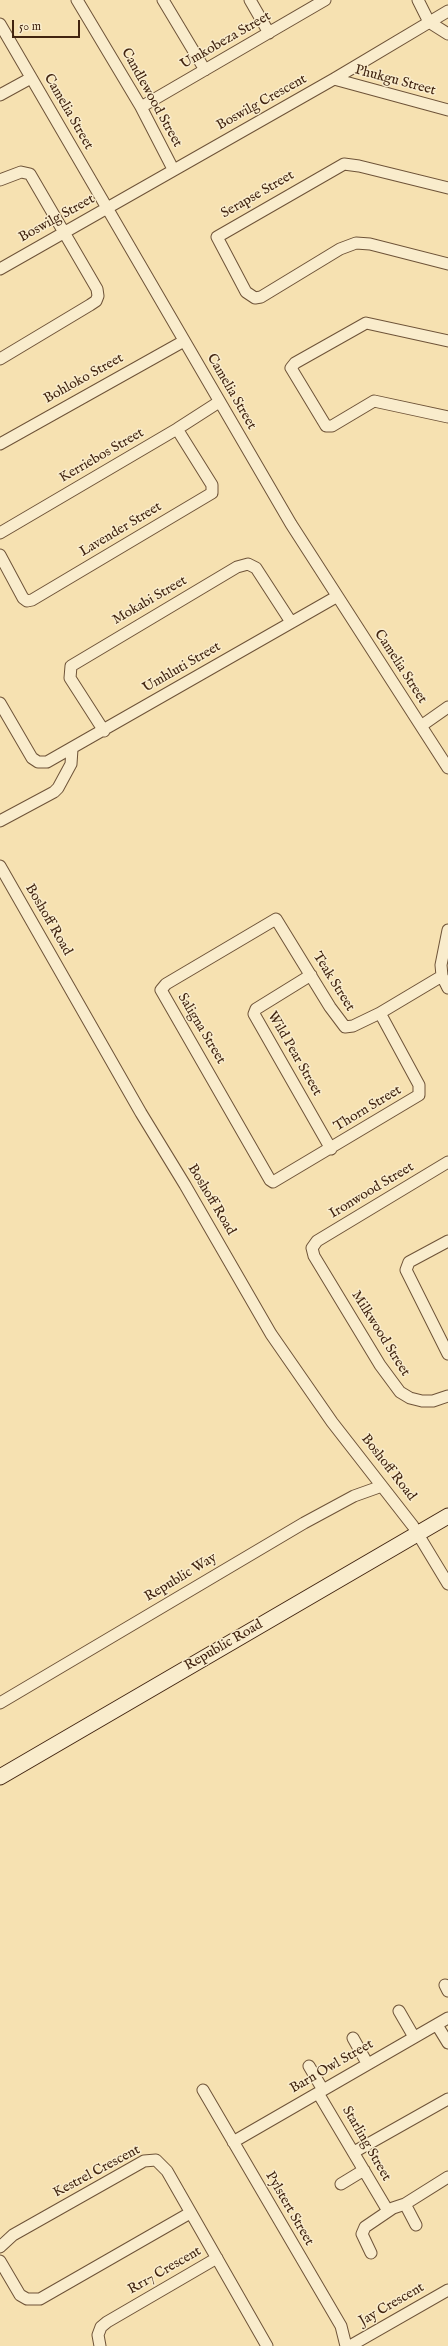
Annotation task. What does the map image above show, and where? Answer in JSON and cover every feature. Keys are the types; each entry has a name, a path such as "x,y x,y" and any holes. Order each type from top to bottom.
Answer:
{"street":[{"name":"Candlewood Street","path":"77,0 141,107 173,169"},
{"path":"163,0 205,70"},
{"path":"250,0 269,32"},
{"name":"Umkobeza Street","path":"141,107 325,0"},
{"path":"418,0 429,22 448,34"},
{"name":"Boswilg Crescent","path":"108,208 173,169 334,79 448,12"},
{"name":"Camelia Street","path":"0,24 30,78 108,208 219,402 336,597 448,768"},
{"path":"0,95 30,78"},
{"name":"Phukgu Street","path":"334,79 448,110"},
{"name":"Serapse Street","path":"448,188 359,166 344,164 220,234 217,238 246,292 255,298 261,298 340,250 356,243 370,244 448,264"},
{"path":"0,180 21,172 30,174 97,289 98,299 0,359"},
{"name":"Boswilg Street","path":"0,269 108,208"},
{"path":"448,341 366,323 295,362 291,368 326,426 332,426 374,401 448,417"},
{"name":"Bohloko Street","path":"0,444 184,341"},
{"name":"Kerriebos Street","path":"0,533 177,429 219,402"},
{"name":"Lavender Street","path":"0,555 23,598 27,601 32,600 212,493 212,485 177,429"},
{"name":"Mokabi Street","path":"104,731 70,678 71,666 240,565 248,564 256,568 291,622"},
{"name":"Umhluti Street","path":"0,703 29,754 34,760 41,763 51,761 336,597"},
{"path":"421,726 448,707"},
{"path":"0,821 54,792 58,788 71,764 72,749"},
{"name":"Boshoff Road","path":"0,866 141,1114 185,1185 275,1340 328,1416 419,1534 448,1584"},
{"name":"Teak Street","path":"277,919 343,1026 353,1026 380,1013 442,976"},
{"name":"Saligna Street","path":"271,1182 161,990 166,984 277,919"},
{"path":"448,930 441,956 442,976 448,988"},
{"name":"Wild Pear Street","path":"311,975 256,1009 254,1014 331,1149"},
{"name":"Thorn Street","path":"271,1182 331,1149 418,1097 420,1094 418,1083 380,1013"},
{"name":"Ironwood Street","path":"313,1246 317,1241 448,1162"},
{"path":"448,1241 411,1261 406,1270 448,1354"},
{"name":"Milkwood Street","path":"313,1246 314,1256 380,1365 400,1392 410,1398 422,1401 433,1401 448,1396"},
{"name":"Republic Way","path":"0,1703 334,1506 354,1496 382,1486"},
{"name":"Republic Road","path":"0,1777 448,1516"},
{"path":"398,2011 414,2037"},
{"name":"Barn Owl Street","path":"232,2142 367,2063 448,2018"},
{"path":"437,2025 448,2043"},
{"path":"353,2038 367,2063"},
{"name":"Starling Street","path":"309,2066 354,2152 388,2211"},
{"name":"Pylstert Street","path":"203,2090 232,2142 341,2326 346,2346"},
{"path":"354,2152 448,2099"},
{"name":"Kestrel Crescent","path":"0,2247 13,2235 148,2160 156,2160 163,2165 217,2258"},
{"path":"341,2184 364,2170"},
{"path":"371,2253 362,2236 362,2232 365,2227 388,2211 405,2204 448,2178"},
{"path":"405,2204 416,2225"},
{"path":"0,2261 20,2295 27,2299 40,2299 190,2213"},
{"name":"Rr17 Crescent","path":"100,2346 98,2335 101,2327 106,2322 217,2258 267,2346"},
{"name":"Jay Crescent","path":"350,2346 448,2290"}]}
